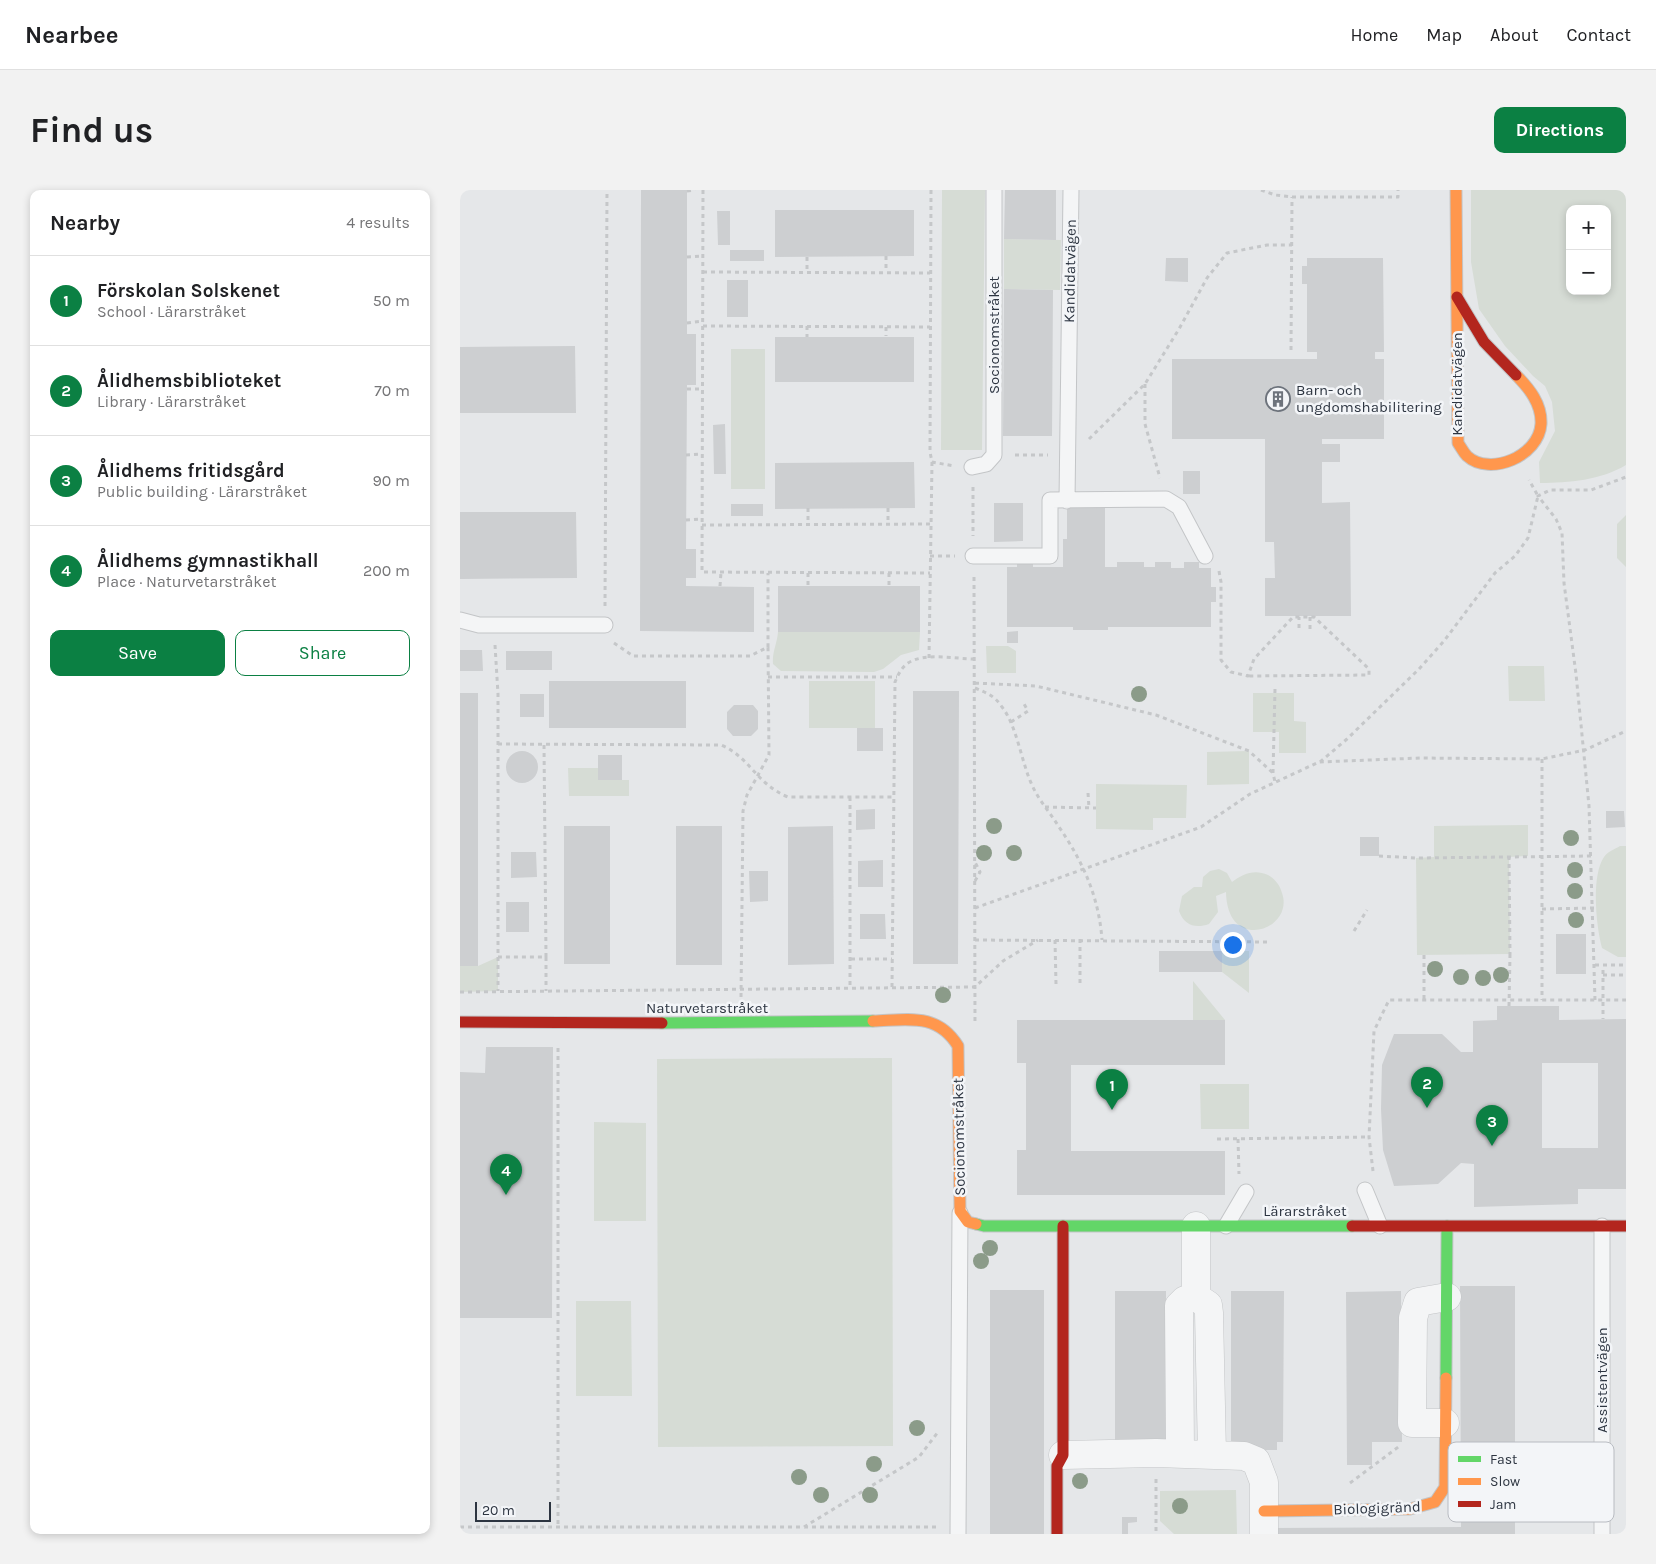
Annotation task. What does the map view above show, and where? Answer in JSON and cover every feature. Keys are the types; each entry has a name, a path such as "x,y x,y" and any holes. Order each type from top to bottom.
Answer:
{"street":[{"name":"Kandidatvägen","path":"1456,190 1458,443 1461,452 1469,458 1481,462 1508,462 1529,451 1537,440 1541,425 1539,408 1532,394 1490,349 1469,322 1457,297"},
{"name":"Naturvetarstråket","path":"460,1022 742,1023 925,1020 936,1023 951,1034"},
{"name":"Socionomstråket","path":"951,1034 958,1046 960,1211 968,1222 984,1226"},
{"name":"Lärarstråket","path":"984,1226 1626,1226"},
{"path":"1057,1534 1057,1466 1063,1454 1063,1226"},
{"path":"1196,1226 1196,1297"},
{"name":"Biologigränd","path":"1063,1454 1168,1453 1244,1456 1256,1462 1264,1482 1264,1522 1313,1510 1430,1506 1441,1499 1445,1487 1447,1226"},
{"path":"1168,1453 1179,1306 1185,1300 1196,1297 1208,1305 1209,1313 1212,1454"},
{"path":"1445,1423 1412,1422 1413,1318 1418,1302 1447,1297"}],"lane":[{"name":"Socionomstråket","path":"994,190 994,456"},
{"name":"Kandidatvägen","path":"1068,501 1071,190"},
{"path":"972,467 986,464 994,456"},
{"path":"973,556 1050,556 1050,500 1166,499 1179,507 1205,556"},
{"path":"460,620 479,625 605,624"},
{"path":"1370,1185 1380,1226"},
{"path":"1226,1226 1246,1192"},
{"path":"958,1530 960,1211"},
{"name":"Assistentvägen","path":"1602,1226 1602,1442"}],"path":[{"path":"607,190 605,624 615,645 633,656 750,656 768,646"},
{"path":"687,191 695,190"},
{"path":"703,190 702,572 930,573"},
{"path":"1261,190 1292,197 1398,197 1398,190"},
{"path":"1291,350 1292,197"},
{"path":"994,456 1068,455 1110,419 1145,384 1180,329 1207,278 1227,252 1267,245 1292,245"},
{"path":"687,257 703,256"},
{"path":"886,256 886,272"},
{"path":"807,257 807,272"},
{"path":"703,272 930,273"},
{"path":"687,323 930,327"},
{"path":"807,326 807,337"},
{"path":"886,326 886,336"},
{"path":"1145,384 1145,424 1166,499"},
{"path":"687,389 703,389"},
{"path":"686,454 702,454"},
{"path":"1518,458 1538,496 1556,518 1562,533 1568,625 1585,750 1592,856 1595,1000"},
{"path":"929,658 932,462"},
{"path":"1538,496 1550,490 1591,490 1626,477"},
{"path":"975,908 1201,827 1250,794 1319,762 1375,713 1419,669 1444,641 1495,573 1515,556 1528,538 1538,496"},
{"path":"808,508 808,524"},
{"path":"888,508 888,524"},
{"path":"686,520 702,520"},
{"path":"702,524 931,524"},
{"path":"1205,556 1217,565 1221,582 1221,660 1231,672 1248,676 1370,675 1370,669 1314,617 1293,617 1254,659 1248,676"},
{"path":"720,586 721,572"},
{"path":"742,1023 743,812 747,794 769,755 770,745 768,573"},
{"path":"808,573 808,586"},
{"path":"889,573 889,586"},
{"path":"1299,617 1299,628"},
{"path":"1310,617 1310,629"},
{"path":"494,625 498,694 498,991"},
{"path":"892,988 894,682 909,662 929,658 975,659"},
{"path":"768,677 897,677"},
{"path":"975,683 1036,686 1156,714 1249,751 1273,773"},
{"path":"975,688 992,695 1011,722 1022,763 1044,807 1058,825 1084,869 1100,914 1102,940"},
{"path":"1275,690 1273,773 1275,782"},
{"path":"1011,722 1028,711 1023,702"},
{"path":"1319,762 1420,758 1542,759 1585,750 1626,731"},
{"path":"498,744 721,745 735,751 773,791 788,797 893,797"},
{"path":"544,744 546,991"},
{"path":"1542,759 1542,1000"},
{"path":"1088,793 1089,808"},
{"path":"850,797 850,988"},
{"path":"1044,807 1096,808"},
{"path":"1379,856 1592,856"},
{"path":"1509,856 1509,1006"},
{"path":"975,861 980,872 975,882"},
{"path":"1542,909 1594,908"},
{"path":"1354,931 1367,910"},
{"path":"975,986 975,940 1271,942"},
{"path":"460,992 975,986 1003,960 1038,940"},
{"path":"1055,940 1056,984"},
{"path":"1080,940 1080,984"},
{"path":"1424,955 1424,1000"},
{"path":"498,957 546,957"},
{"path":"851,959 892,959"},
{"path":"1595,965 1626,965"},
{"path":"1603,965 1603,1020"},
{"path":"1603,975 1626,975"},
{"path":"1370,1185 1369,1137 1374,1031 1389,1000 1626,1000"},
{"path":"558,1043 558,1528"},
{"path":"1217,1139 1369,1137"},
{"path":"802,1528 919,1457 958,1405"},
{"path":"1313,1510 1412,1437 1412,1422"},
{"path":"1160,1534 1156,1532 1168,1453"},
{"path":"460,1528 958,1530"},
{"path":"737,1528 737,1534"}],"shaded area":[{"path":"942,190 985,190 982,450 941,450"},
{"path":"1471,190 1626,190 1626,465 1606,474 1584,480 1540,483 1539,462 1555,431 1552,402 1545,386 1505,346 1479,309 1471,262"},
{"path":"1004,239 1061,240 1060,290 1004,289"},
{"path":"731,349 765,349 765,489 731,489"},
{"path":"1626,515 1626,567 1617,558 1617,524"},
{"path":"778,632 920,632 919,650 901,655 883,669 874,672 781,671 773,664"},
{"path":"986,646 1008,646 1016,651 1016,673 987,673"},
{"path":"1508,666 1544,666 1545,701 1509,701"},
{"path":"809,681 875,681 875,728 809,728"},
{"path":"1253,693 1294,693 1294,721 1306,722 1306,753 1279,753 1279,732 1253,732"},
{"path":"1249,751 1249,784 1207,785 1207,752"},
{"path":"568,768 598,768 598,780 629,780 629,796 569,796"},
{"path":"1096,784 1187,785 1186,818 1153,818 1153,830 1096,829"},
{"path":"1528,825 1528,856 1509,857 1510,954 1417,955 1416,858 1434,857 1434,826"},
{"path":"1620,846 1626,846 1626,957 1618,957 1602,948 1596,901 1597,876 1600,865 1605,855"},
{"path":"1219,869 1227,873 1232,882 1253,872 1263,873 1273,878 1279,885 1282,893 1283,906 1279,917 1270,925 1259,930 1248,929 1237,924 1229,911 1226,892 1216,896 1218,912 1209,924 1195,926 1187,923 1179,911 1182,896 1194,887 1202,887 1203,877 1210,871"},
{"path":"1222,951 1249,951 1249,993 1222,972"},
{"path":"498,957 498,991 460,992 460,966 478,966"},
{"path":"1193,981 1225,1020 1193,1020"},
{"path":"892,1058 893,1446 658,1447 657,1059"},
{"path":"1200,1084 1249,1084 1249,1129 1201,1129"},
{"path":"594,1122 646,1123 646,1221 594,1221"},
{"path":"576,1301 631,1301 632,1396 576,1396"},
{"path":"1236,1490 1237,1534 1174,1534 1160,1521 1160,1491"}],"building":[{"path":"641,190 687,190 687,334 696,334 696,385 687,385 686,549 696,549 696,578 686,578 686,586 754,587 754,632 640,631"},
{"path":"1005,190 1056,190 1056,240 1004,239"},
{"path":"775,210 914,210 914,256 775,257"},
{"path":"717,211 730,211 730,245 718,245"},
{"path":"730,250 764,250 764,261 730,261"},
{"path":"1166,258 1188,258 1188,282 1165,281"},
{"name":"Barn- och ungdomshabilitering","path":"1307,258 1383,258 1384,352 1375,352 1375,359 1384,359 1384,439 1322,439 1322,444 1340,444 1340,462 1322,462 1322,503 1350,502 1351,616 1265,616 1265,578 1275,578 1274,542 1265,542 1265,439 1172,439 1172,359 1317,359 1317,352 1307,352 1307,284 1302,284 1302,266 1307,266"},
{"path":"727,280 748,280 748,317 727,317"},
{"path":"1004,289 1053,290 1052,436 1003,436"},
{"path":"775,337 914,337 914,382 775,382"},
{"path":"575,346 576,413 460,413 460,347"},
{"path":"725,424 726,474 714,474 713,425"},
{"path":"914,462 915,508 775,509 775,463"},
{"path":"1183,471 1200,471 1200,494 1183,494"},
{"path":"994,503 1023,503 1023,541 994,542"},
{"path":"731,504 763,504 763,516 731,516"},
{"path":"1067,507 1105,507 1105,567 1117,567 1117,562 1144,562 1144,567 1155,567 1155,562 1171,562 1171,568 1184,568 1184,562 1199,562 1199,568 1211,568 1211,587 1216,587 1216,602 1211,602 1211,627 1108,627 1108,630 1073,630 1073,627 1007,627 1007,567 1017,567 1017,562 1033,562 1033,567 1063,567 1063,539 1067,539"},
{"path":"460,512 576,512 577,578 460,579"},
{"path":"778,586 920,586 920,632 778,632"},
{"path":"1018,631 1018,643 1007,643 1007,632"},
{"path":"460,650 482,650 483,671 460,671"},
{"path":"506,651 552,651 552,670 506,670"},
{"path":"549,681 686,681 686,728 549,728"},
{"path":"913,691 959,691 958,964 913,964"},
{"path":"460,693 478,693 478,966 460,966"},
{"path":"520,694 544,694 544,717 520,717"},
{"path":"734,705 753,705 758,711 758,729 751,736 733,736 727,729 727,712"},
{"path":"857,728 883,728 883,751 857,751"},
{"path":"522,751 534,755 538,767 534,779 522,783 510,779 506,767 510,755"},
{"path":"598,755 622,755 622,780 598,780"},
{"path":"875,809 875,829 856,830 856,810"},
{"path":"1606,811 1624,811 1625,827 1606,828"},
{"path":"564,826 610,826 610,964 564,964"},
{"path":"676,826 722,826 722,965 676,965"},
{"path":"833,826 834,964 788,965 788,827"},
{"path":"1360,837 1379,837 1379,856 1360,856"},
{"path":"511,852 536,852 537,877 511,878"},
{"path":"883,860 883,887 858,887 858,861"},
{"path":"749,871 768,871 768,901 750,902"},
{"path":"506,902 529,902 529,932 506,932"},
{"path":"860,914 885,914 886,939 860,939"},
{"path":"1556,934 1586,934 1586,974 1556,974"},
{"path":"1159,951 1222,951 1222,972 1159,972"},
{"path":"1497,1006 1559,1006 1559,1020 1626,1019 1626,1189 1578,1189 1578,1204 1474,1207 1474,1164 1461,1163 1438,1184 1394,1186 1383,1150 1381,1109 1382,1065 1394,1034 1442,1034 1461,1052 1473,1052 1473,1021 1497,1020","holes":["1542,1063 1598,1063 1598,1148 1542,1148"]},
{"path":"1017,1020 1225,1020 1225,1065 1071,1065 1071,1151 1225,1151 1225,1195 1017,1195 1017,1150 1026,1150 1026,1063 1017,1063"},
{"path":"486,1047 553,1047 552,1318 460,1318 460,1072 485,1073"},
{"path":"1460,1286 1515,1286 1515,1442 1461,1442"},
{"path":"990,1290 1044,1290 1044,1534 990,1534"},
{"path":"1115,1291 1166,1291 1166,1442 1115,1449"},
{"path":"1231,1291 1284,1291 1283,1442 1277,1442 1277,1450 1231,1450"},
{"path":"1401,1291 1402,1442 1372,1442 1372,1465 1347,1465 1346,1292"},
{"path":"1122,1517 1137,1517 1137,1522 1128,1523 1128,1534 1122,1534"},
{"path":"1461,1522 1515,1522 1515,1534 1273,1534 1273,1528 1461,1527"}],"traffic: fast":[{"path":"662,1023 873,1021"},
{"path":"976,1224 984,1226 1352,1226"},
{"path":"1446,1378 1447,1226"}],"traffic: slow":[{"path":"1456,190 1458,443 1464,453 1477,462 1500,464 1512,460 1523,454 1538,435 1541,417 1537,403 1526,385 1516,375"},
{"path":"873,1021 920,1020 931,1023 950,1035 958,1046 960,1211 968,1222 976,1224"},
{"path":"1264,1511 1410,1509 1435,1502 1445,1487 1446,1378"}],"traffic: jam":[{"path":"1457,297 1484,342 1516,375"},
{"path":"460,1022 662,1023"},
{"path":"1057,1534 1057,1466 1063,1455 1063,1226"},
{"path":"1352,1226 1626,1226"}],"place":[{"name":"Barn- och ungdomshabilitering","path":"1278,399"},
{"name":"Ålidhemsbiblioteket","path":"1427,1108"},
{"name":"Förskolan Solskenet","path":"1112,1110"},
{"name":"Ålidhems fritidsgård","path":"1492,1146"},
{"name":"Ålidhems gymnastikhall","path":"506,1195"}]}
